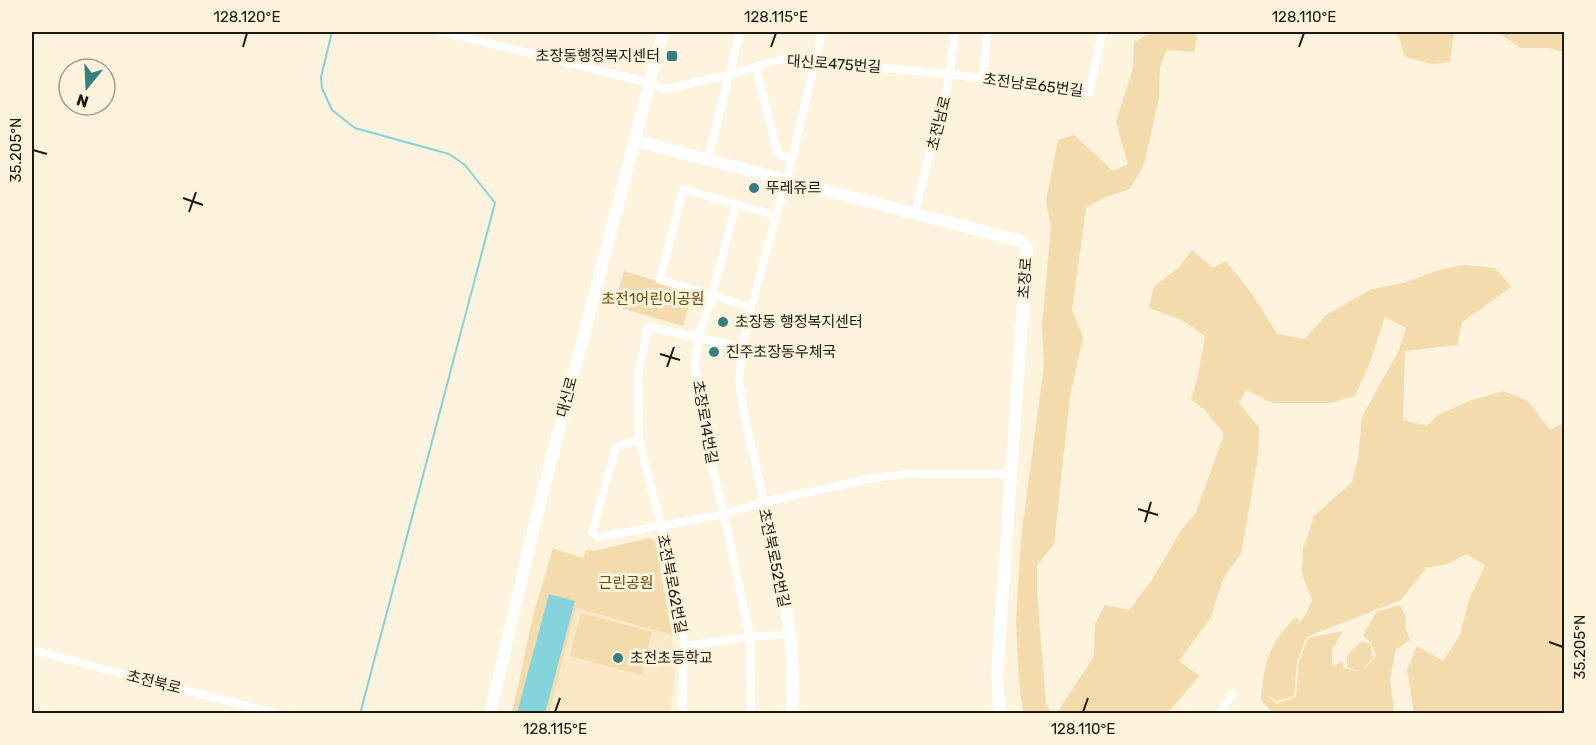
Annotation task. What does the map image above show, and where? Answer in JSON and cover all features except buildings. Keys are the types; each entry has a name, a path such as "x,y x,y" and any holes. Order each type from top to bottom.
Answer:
{"street":[{"path":"442,32 650,83"},
{"name":"대신로","path":"490,714 536,518 663,32"},
{"path":"708,159 740,32"},
{"path":"822,32 787,179 751,307 742,348 739,382 764,502 874,478 906,474 1012,474"},
{"name":"초전남로","path":"915,212 950,74 955,32"},
{"path":"983,80 987,32"},
{"name":"초전남로65번길","path":"950,74 1089,93 1102,32"},
{"name":"대신로475번길","path":"650,83 666,89 729,75 781,59 950,74"},
{"path":"756,67 777,151 780,156 792,159"},
{"name":"초장로","path":"636,141 1021,241 1027,249 997,675 1000,714"},
{"path":"751,307 660,280 683,189 776,216"},
{"path":"712,296 736,204"},
{"name":"초장로14번길","path":"712,296 698,338 695,364 702,422 724,514"},
{"name":"초전북로62번길","path":"682,714 684,646 681,613 639,440 638,374 648,327 698,338"},
{"path":"698,338 742,348"},
{"name":"초전북로62번길","path":"639,440 616,447 592,533 598,537 660,526"},
{"name":"초전북로52번길","path":"660,526 724,514 764,502 790,634 794,691 792,714"},
{"path":"724,514 750,637 751,714"},
{"path":"684,646 790,634"},
{"name":"초전북로","path":"32,650 277,714"},
{"path":"1220,714 1233,693"}],"shaded area":[{"name":"초전초등학교","path":"576,608 672,635 674,681 670,713 549,714"}],"green space":[{"path":"1152,32 1198,32 1194,52 1167,50 1160,66 1159,98 1144,164 1130,189 1103,198 1086,208 1072,310 1083,337 1070,396 1054,544 1037,565 1046,704 1052,713 1023,713 1016,622 1021,539 1044,365 1042,326 1051,227 1046,201 1058,140 1074,135 1113,171 1128,164 1116,122 1133,68 1134,42"},
{"path":"1394,32 1454,32 1450,62 1432,64 1405,57 1399,37"},
{"path":"1497,32 1564,32 1564,52 1547,48 1521,48"},
{"path":"1192,250 1213,268 1226,261 1252,294 1277,334 1305,339 1326,315 1372,289 1404,283 1439,270 1464,265 1495,268 1511,287 1462,322 1457,345 1405,351 1403,420 1427,426 1438,415 1472,400 1503,391 1527,400 1550,430 1564,423 1564,713 1414,713 1407,670 1417,646 1443,661 1460,635 1469,600 1485,565 1467,554 1447,564 1426,568 1401,600 1306,637 1297,662 1294,696 1276,701 1269,696 1276,704 1296,697 1299,662 1308,638 1343,631 1332,649 1332,666 1342,662 1344,668 1361,672 1347,667 1347,656 1361,641 1370,644 1373,657 1363,670 1376,656 1371,643 1363,635 1376,612 1400,605 1406,618 1405,628 1410,640 1396,649 1390,679 1394,711 1337,714 1273,713 1261,700 1266,665 1274,645 1296,617 1299,620 1297,625 1306,614 1312,600 1302,573 1303,549 1314,516 1352,482 1358,459 1362,417 1399,350 1406,328 1385,317 1370,362 1355,396 1331,403 1273,403 1246,390 1239,403 1259,428 1258,456 1241,554 1223,579 1211,617 1179,661 1199,676 1168,713 1057,713 1094,656 1095,624 1105,605 1129,610 1152,580 1180,532 1196,512 1224,434 1204,409 1191,400 1205,336 1182,320 1149,308 1154,287 1179,267"},
{"name":"초전1어린이공원","path":"624,271 692,292 683,326 614,306"},
{"name":"근린공원","path":"649,538 655,541 672,635 576,608 549,713 512,714 533,616 553,548 583,558 586,550 594,551"},
{"path":"581,613 652,632 641,675 570,656"}],"water":[{"path":"549,594 575,601 545,713 517,713"}],"waterway":[{"path":"332,32 321,77 322,88 332,110 355,128 449,154 465,165 495,203 360,714"}],"place":[{"name":"초장동행정복지센터","path":"672,56"},
{"name":"뚜레쥬르","path":"754,188"},
{"name":"초장동 행정복지센터","path":"723,322"},
{"name":"진주초장동우체국","path":"714,352"},
{"name":"초전초등학교","path":"618,658"}]}
